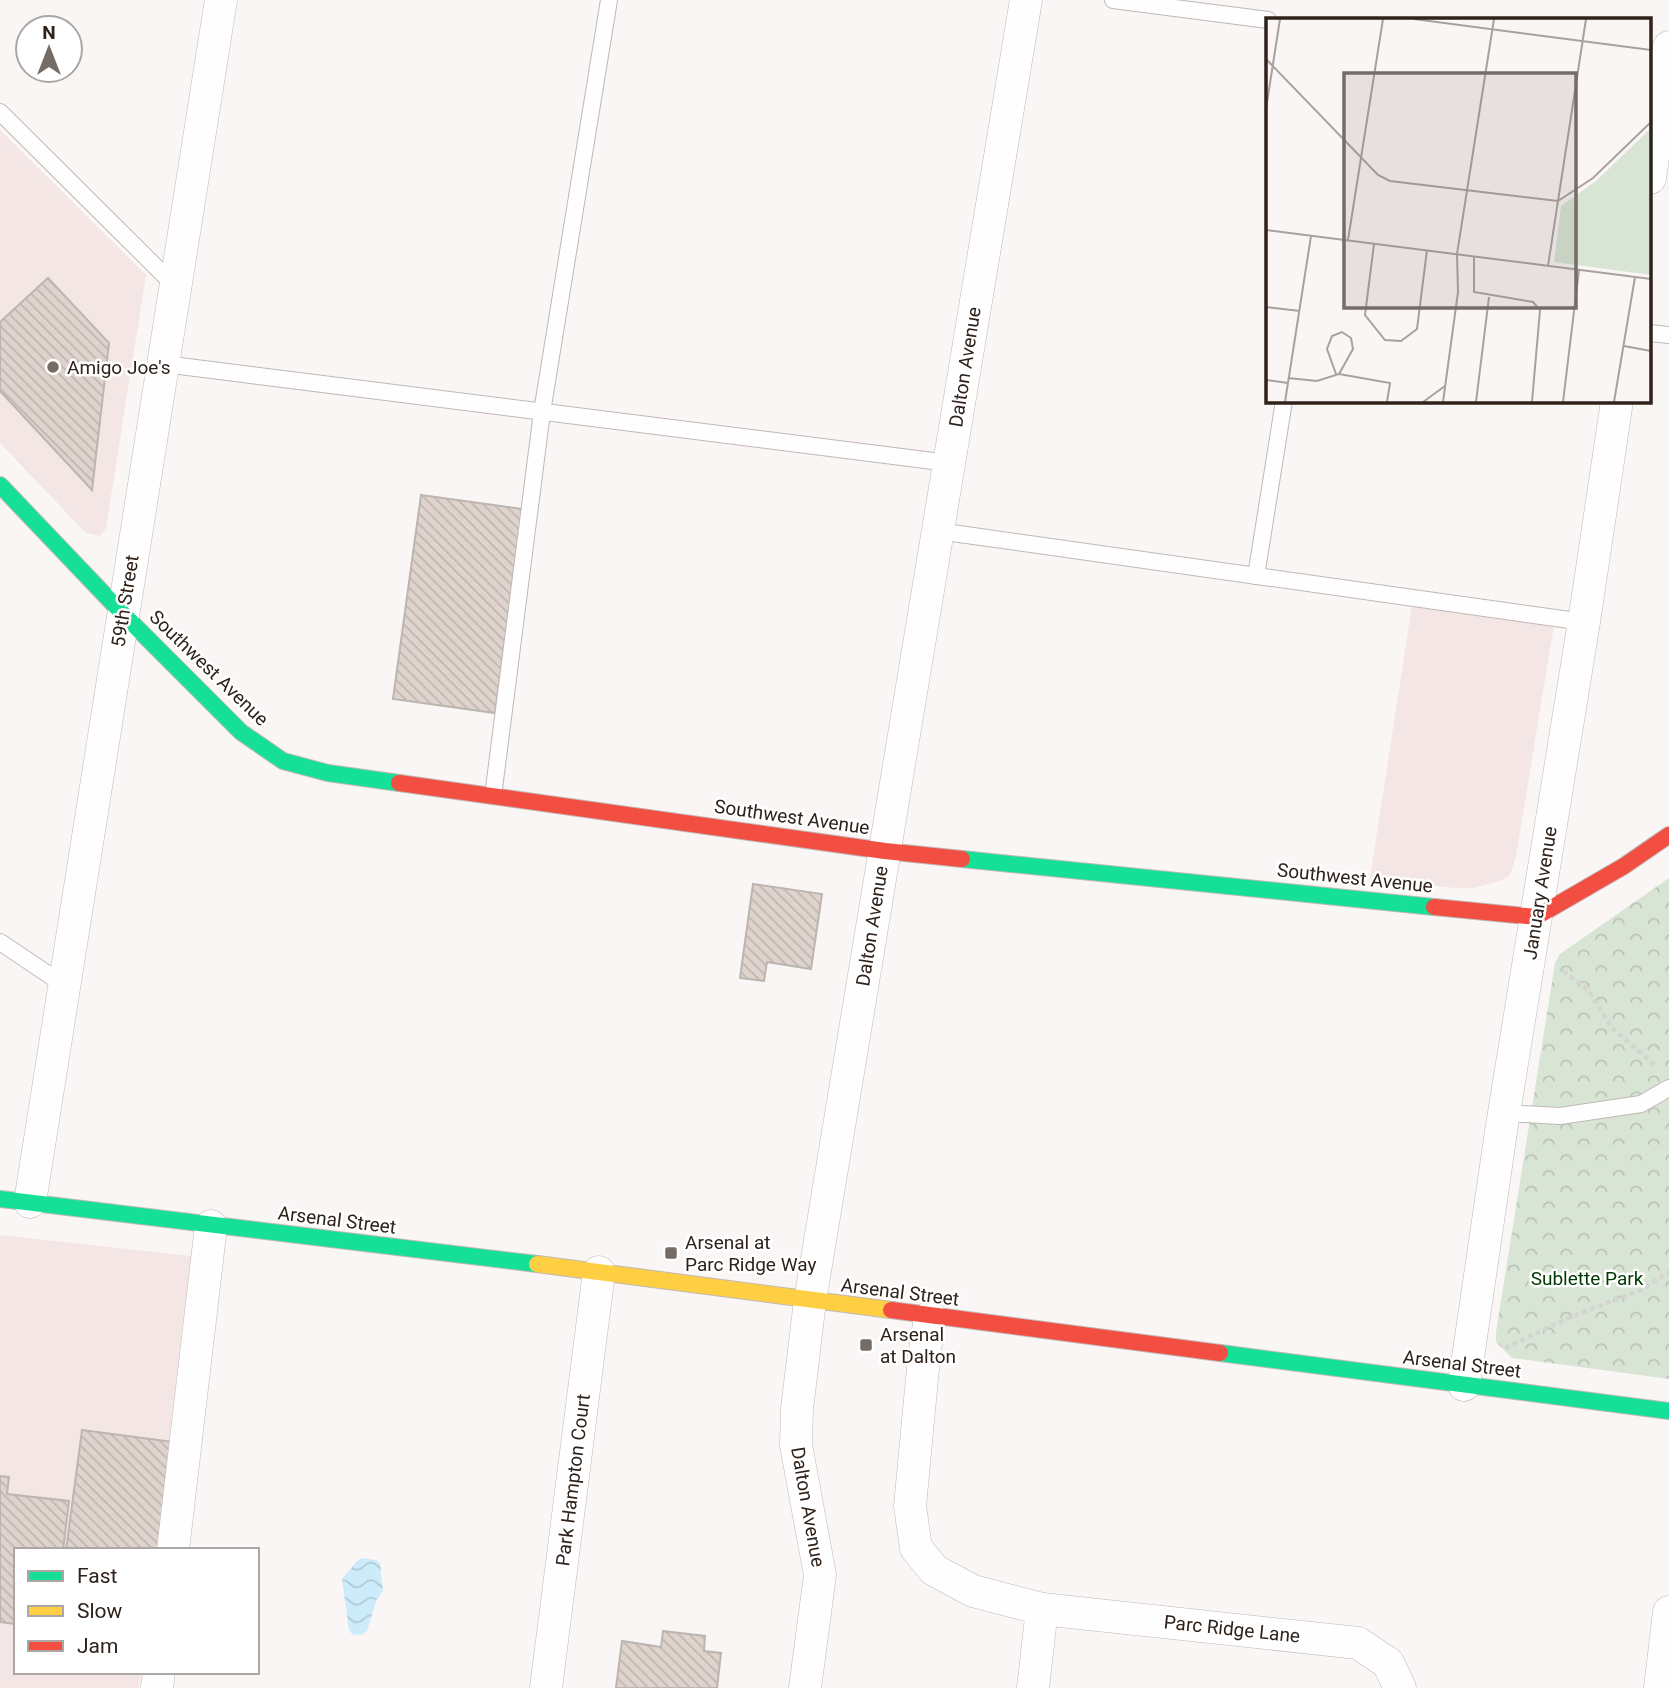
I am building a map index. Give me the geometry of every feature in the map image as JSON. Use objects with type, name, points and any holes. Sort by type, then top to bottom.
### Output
[{"type":"street","name":"59th Street","points":[[15,1200],[64,985],[220,0]]},
{"type":"street","name":"Dalton Avenue","points":[[805,1688],[820,1575],[796,1445],[797,1409],[810,1301],[1026,0]]},
{"type":"street","points":[[1652,157],[1661,62]]},
{"type":"street","name":"January Avenue","points":[[1464,1385],[1503,1113],[1584,622],[1617,402]]},
{"type":"street","name":"Southwest Avenue","points":[[0,485],[241,732],[283,761],[328,773],[885,850],[1536,917]]},
{"type":"street","points":[[1536,917],[1624,866],[1669,835]]},
{"type":"street","name":"Arsenal Street","points":[[15,1200],[599,1272],[1669,1411]]},
{"type":"street","points":[[173,1548],[211,1226]]},
{"type":"street","name":"Park Hampton Court","points":[[546,1688],[599,1272]]},
{"type":"street","name":"Parc Ridge Lane","points":[[930,1317],[909,1506],[916,1548],[934,1570],[973,1591],[1042,1609],[1358,1643],[1388,1663],[1400,1688]]},
{"type":"street","points":[[1033,1688],[1042,1609]]},
{"type":"street","points":[[1660,1688],[1669,1612]]},
{"type":"lane","points":[[493,796],[542,412],[608,0]]},
{"type":"lane","points":[[1113,0],[1266,20]]},
{"type":"lane","points":[[0,112],[176,287]]},
{"type":"lane","points":[[164,364],[949,463]]},
{"type":"lane","points":[[1256,576],[1284,402]]},
{"type":"lane","points":[[937,531],[1584,622]]},
{"type":"lane","points":[[0,942],[64,985]]},
{"type":"lane","points":[[1503,1113],[1560,1116],[1642,1104],[1669,1088]]},
{"type":"path","points":[[1574,979],[1588,990],[1612,1028],[1662,1070]]},
{"type":"path","points":[[1504,1349],[1568,1318],[1642,1290],[1669,1272]]},
{"type":"shaded area","points":[[0,130],[146,275],[106,528],[100,536],[85,532],[0,443]]},
{"type":"shaded area","points":[[1412,605],[1554,625],[1516,857],[1510,875],[1500,881],[1474,888],[1370,878]]},
{"type":"shaded area","points":[[0,1235],[191,1256],[156,1548],[14,1548],[14,1674],[141,1674],[139,1688],[0,1688]]},
{"type":"green space","name":"Sublette Park","points":[[1669,878],[1669,1379],[1512,1358],[1496,1342],[1496,1332],[1555,963],[1560,954]]},
{"type":"water","points":[[362,1558],[380,1563],[383,1591],[376,1601],[367,1631],[361,1635],[352,1634],[349,1630],[342,1579]]},
{"type":"building","name":"Amigo Joe's","points":[[48,278],[109,343],[92,490],[0,391],[0,322]]},
{"type":"building","points":[[421,495],[523,509],[495,713],[393,699]]},
{"type":"building","points":[[753,884],[822,894],[811,969],[767,962],[764,981],[740,978]]},
{"type":"building","points":[[82,1430],[174,1442],[160,1548],[66,1548]]},
{"type":"building","points":[[0,1476],[9,1477],[7,1494],[69,1501],[63,1548],[14,1548],[14,1624],[0,1622]]},
{"type":"building","points":[[663,1631],[705,1636],[704,1651],[721,1653],[717,1688],[616,1688],[622,1641],[661,1647]]},
{"type":"traffic: fast","points":[[0,485],[241,732],[283,761],[328,773],[399,783]]},
{"type":"traffic: fast","points":[[962,859],[1434,907]]},
{"type":"traffic: fast","points":[[0,1199],[537,1264]]},
{"type":"traffic: fast","points":[[1220,1353],[1669,1411]]},
{"type":"traffic: slow","points":[[537,1264],[891,1310]]},
{"type":"traffic: jam","points":[[399,783],[885,851],[962,859]]},
{"type":"traffic: jam","points":[[1434,907],[1536,917],[1624,866],[1669,835]]},
{"type":"traffic: jam","points":[[891,1310],[1220,1353]]},
{"type":"place","name":"Amigo Joe's","points":[[53,367]]},
{"type":"place","name":"Arsenal at Parc Ridge Way","points":[[671,1253]]},
{"type":"place","name":"Arsenal at Dalton","points":[[866,1345]]}]
